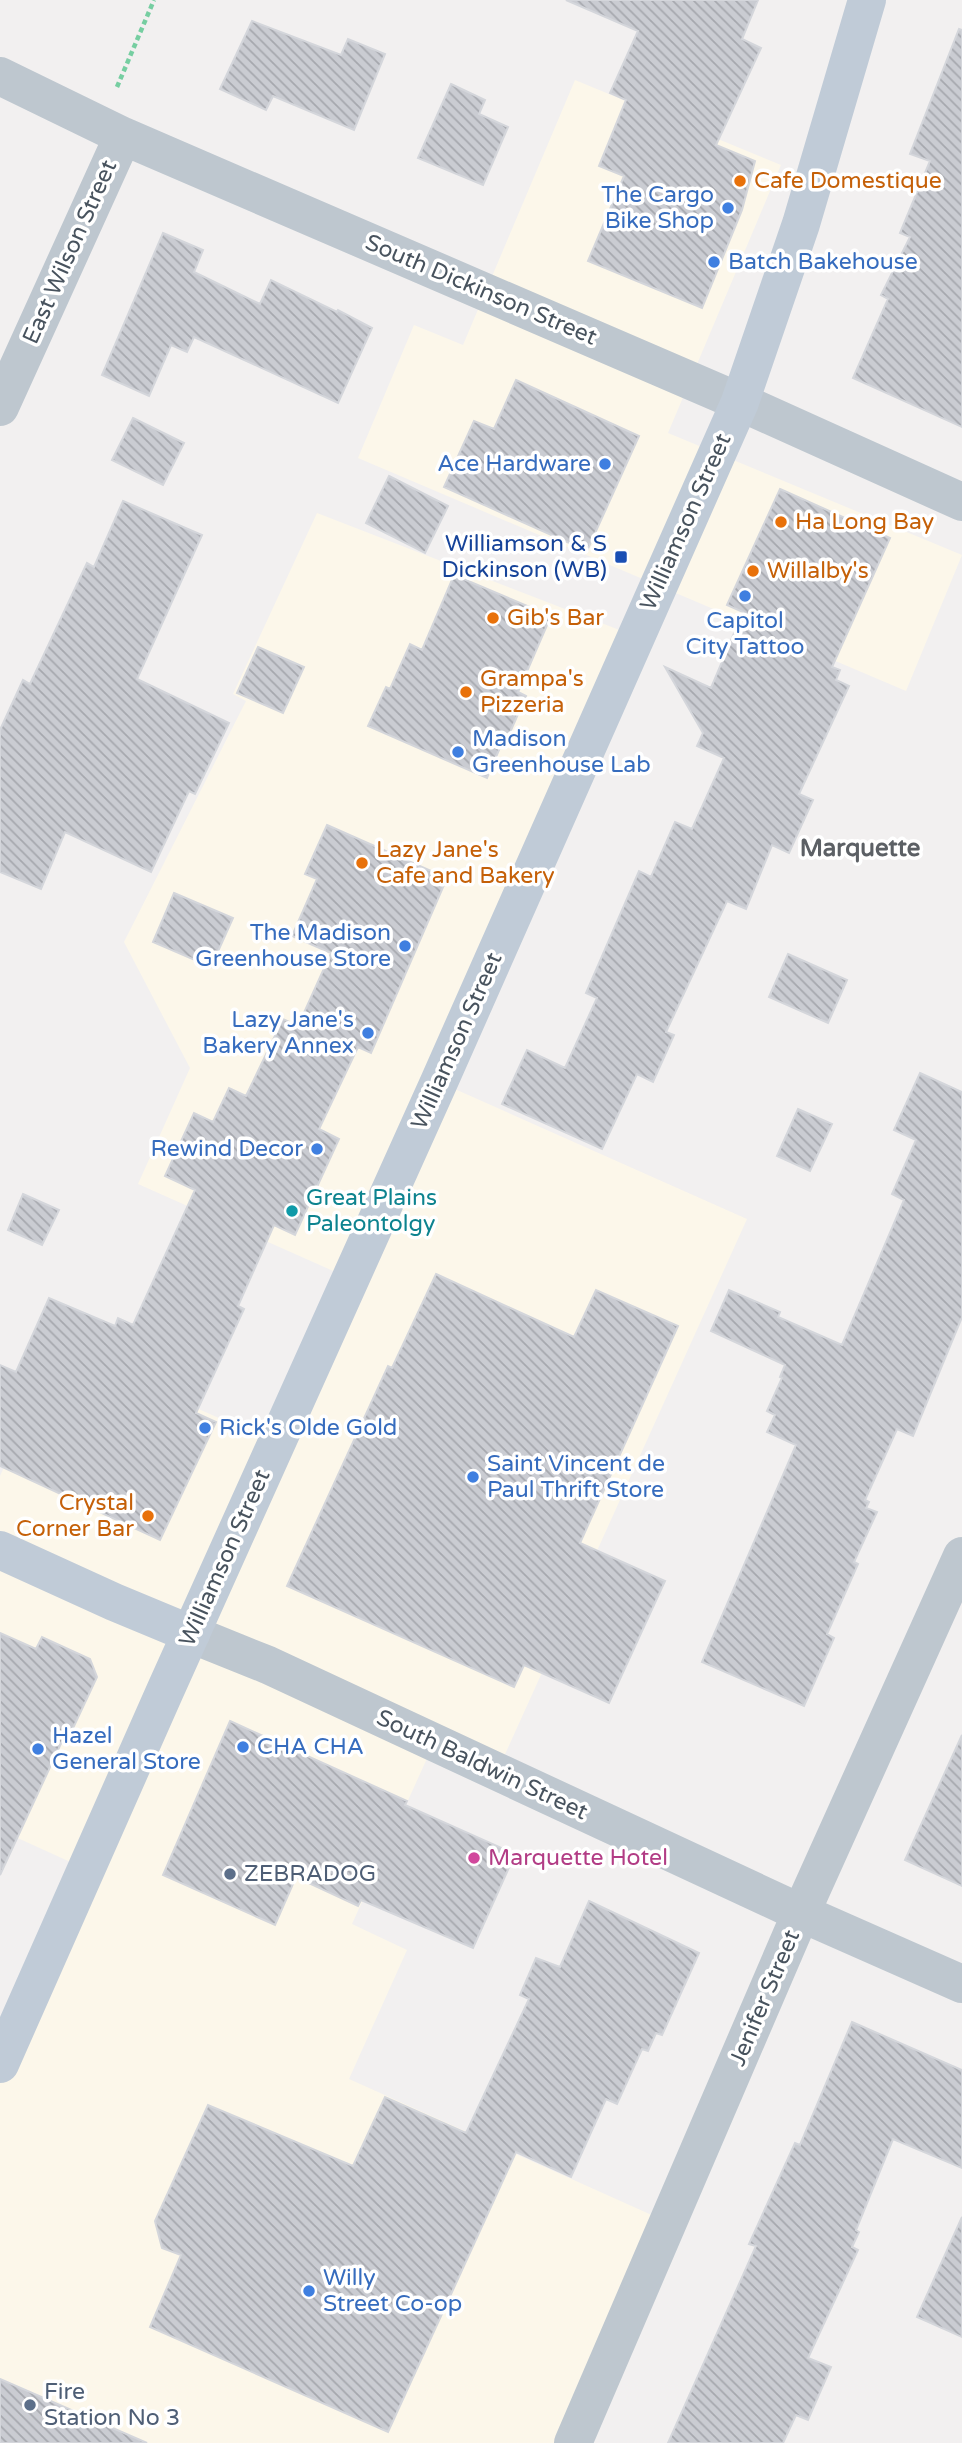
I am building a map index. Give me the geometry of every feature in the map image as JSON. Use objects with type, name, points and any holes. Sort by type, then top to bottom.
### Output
[{"type":"street","name":"Williamson Street","points":[[0,2064],[740,402],[802,224],[867,0]]},
{"type":"street","name":"South Dickinson Street","points":[[0,76],[123,135],[740,402],[962,502]]},
{"type":"street","name":"East Wilson Street","points":[[0,407],[123,135]]},
{"type":"street","name":"South Baldwin Street","points":[[0,1550],[114,1602],[268,1665],[801,1913],[962,1984]]},
{"type":"street","name":"Jenifer Street","points":[[573,2443],[801,1913],[962,1556]]},
{"type":"path","points":[[123,135],[128,120],[116,103],[118,83],[154,0]]},
{"type":"shaded area","points":[[575,80],[781,165],[668,433],[962,555],[906,691],[358,458],[414,325],[463,345]]},
{"type":"shaded area","points":[[317,513],[635,636],[439,1082],[747,1219],[497,1772],[434,1743],[352,1924],[407,1950],[349,2079],[665,2221],[564,2443],[0,2443],[0,2064],[88,1870],[0,1830],[0,1476],[59,1347],[275,1443],[349,1278],[138,1184],[190,1068],[124,942],[246,701],[233,694]]},
{"type":"building","points":[[566,0],[758,0],[742,39],[761,48],[716,145],[755,161],[742,210],[702,308],[588,261],[624,176],[599,166],[626,100],[610,93],[638,31]]},
{"type":"building","points":[[252,21],[341,55],[348,39],[385,54],[354,130],[273,96],[266,110],[220,89]]},
{"type":"building","points":[[959,29],[962,30],[962,427],[853,378],[888,299],[881,295],[910,237],[900,233],[930,161],[910,154]]},
{"type":"building","points":[[451,84],[485,100],[479,114],[508,127],[483,185],[418,158]]},
{"type":"building","points":[[163,233],[203,250],[194,272],[260,304],[271,280],[372,328],[338,403],[194,337],[187,352],[171,345],[149,396],[102,375]]},
{"type":"building","points":[[516,380],[639,436],[587,551],[444,487],[474,421],[494,429]]},
{"type":"building","points":[[133,418],[184,443],[163,485],[112,460]]},
{"type":"building","points":[[389,476],[448,506],[425,553],[366,523]]},
{"type":"building","points":[[780,489],[890,538],[832,667],[840,670],[836,680],[849,686],[799,794],[813,800],[789,853],[772,845],[746,909],[727,901],[666,1032],[674,1035],[653,1082],[637,1074],[602,1149],[502,1104],[527,1050],[565,1068],[597,998],[586,993],[639,871],[651,877],[675,822],[692,829],[724,758],[697,746],[703,733],[665,667],[711,688],[743,612],[727,605]]},
{"type":"building","points":[[123,501],[202,535],[137,679],[229,723],[195,794],[189,791],[151,872],[65,832],[41,889],[0,872],[0,730],[23,680],[30,684],[87,563],[94,567]]},
{"type":"building","points":[[454,575],[551,616],[518,692],[526,696],[487,778],[368,726],[386,687],[390,689],[410,644],[422,650]]},
{"type":"building","points":[[258,647],[304,667],[283,713],[237,693]]},
{"type":"building","points":[[327,825],[447,878],[371,1053],[358,1047],[319,1129],[339,1139],[295,1235],[274,1225],[238,1306],[244,1309],[196,1413],[216,1422],[160,1540],[0,1466],[0,1365],[16,1372],[49,1298],[115,1326],[118,1318],[133,1325],[195,1190],[165,1176],[194,1113],[213,1122],[229,1088],[246,1096],[283,1019],[298,1026],[331,953],[292,936],[317,879],[305,874]]},
{"type":"building","points":[[174,893],[233,918],[211,967],[153,942]]},
{"type":"building","points":[[788,954],[847,980],[828,1023],[769,997]]},
{"type":"building","points":[[920,1073],[962,1092],[962,1317],[913,1436],[897,1429],[865,1500],[869,1502],[866,1508],[877,1512],[854,1562],[858,1564],[827,1634],[834,1638],[804,1706],[702,1662],[796,1445],[767,1432],[775,1415],[767,1411],[785,1365],[711,1331],[729,1290],[780,1312],[778,1317],[842,1345],[904,1200],[892,1194],[916,1140],[894,1130]]},
{"type":"building","points":[[798,1109],[832,1124],[810,1171],[777,1156]]},
{"type":"building","points":[[23,1194],[59,1210],[42,1245],[8,1230]]},
{"type":"building","name":"Saint Vincent de Paul Thrift Store","points":[[436,1274],[574,1337],[596,1290],[678,1326],[580,1543],[665,1581],[609,1703],[524,1665],[514,1687],[287,1586],[388,1366],[392,1368]]},
{"type":"building","points":[[0,1633],[36,1649],[42,1637],[90,1659],[97,1677],[68,1739],[64,1737],[0,1875]]},
{"type":"building","points":[[230,1721],[407,1801],[405,1805],[515,1854],[473,1948],[361,1900],[358,1906],[296,1877],[275,1925],[163,1875]]},
{"type":"building","points":[[962,1735],[962,1886],[905,1860]]},
{"type":"building","name":"Willy Street Co-op","points":[[589,1901],[699,1953],[662,2035],[656,2033],[648,2051],[642,2049],[617,2104],[606,2099],[571,2177],[516,2152],[388,2432],[150,2327],[181,2255],[162,2248],[155,2221],[208,2105],[353,2166],[385,2097],[466,2133],[529,1999],[520,1995],[536,1958],[560,1967]]},
{"type":"building","points":[[852,2022],[962,2070],[962,2168],[893,2139],[856,2230],[859,2232],[852,2247],[858,2250],[808,2358],[831,2367],[808,2420],[796,2415],[783,2443],[668,2443],[756,2246],[749,2244],[795,2143],[800,2145]]},
{"type":"building","points":[[962,2217],[962,2337],[917,2317]]},
{"type":"building","name":"Fire Station No 3","points":[[0,2379],[147,2443],[0,2443]]},
{"type":"place","name":"Cafe Domestique","points":[[740,181]]},
{"type":"place","name":"The Cargo Bike Shop","points":[[728,208]]},
{"type":"place","name":"Batch Bakehouse","points":[[714,262]]},
{"type":"place","name":"Ace Hardware","points":[[605,464]]},
{"type":"place","name":"Ha Long Bay","points":[[781,522]]},
{"type":"place","name":"Williamson & S Dickinson (WB)","points":[[621,557]]},
{"type":"place","name":"Willalby's","points":[[753,571]]},
{"type":"place","name":"Capitol City Tattoo","points":[[745,596]]},
{"type":"place","name":"Gib's Bar","points":[[493,618]]},
{"type":"place","name":"Grampa's Pizzeria","points":[[466,692]]},
{"type":"place","name":"Madison Greenhouse Lab","points":[[458,752]]},
{"type":"place","name":"Lazy Jane's Cafe and Bakery","points":[[362,863]]},
{"type":"place","name":"The Madison Greenhouse Store","points":[[405,946]]},
{"type":"place","name":"Lazy Jane's Bakery Annex","points":[[368,1033]]},
{"type":"place","name":"Rewind Decor","points":[[317,1149]]},
{"type":"place","name":"Great Plains Paleontolgy","points":[[292,1211]]},
{"type":"place","name":"Rick's Olde Gold","points":[[205,1428]]},
{"type":"place","name":"Saint Vincent de Paul Thrift Store","points":[[473,1477]]},
{"type":"place","name":"Crystal Corner Bar","points":[[148,1516]]},
{"type":"place","name":"CHA CHA","points":[[243,1747]]},
{"type":"place","name":"Hazel General Store","points":[[38,1749]]},
{"type":"place","name":"Marquette Hotel","points":[[474,1858]]},
{"type":"place","name":"ZEBRADOG","points":[[230,1874]]},
{"type":"place","name":"Willy Street Co-op","points":[[309,2291]]},
{"type":"place","name":"Fire Station No 3","points":[[30,2405]]},
{"type":"district","name":"Marquette","points":[[860,848]]}]
